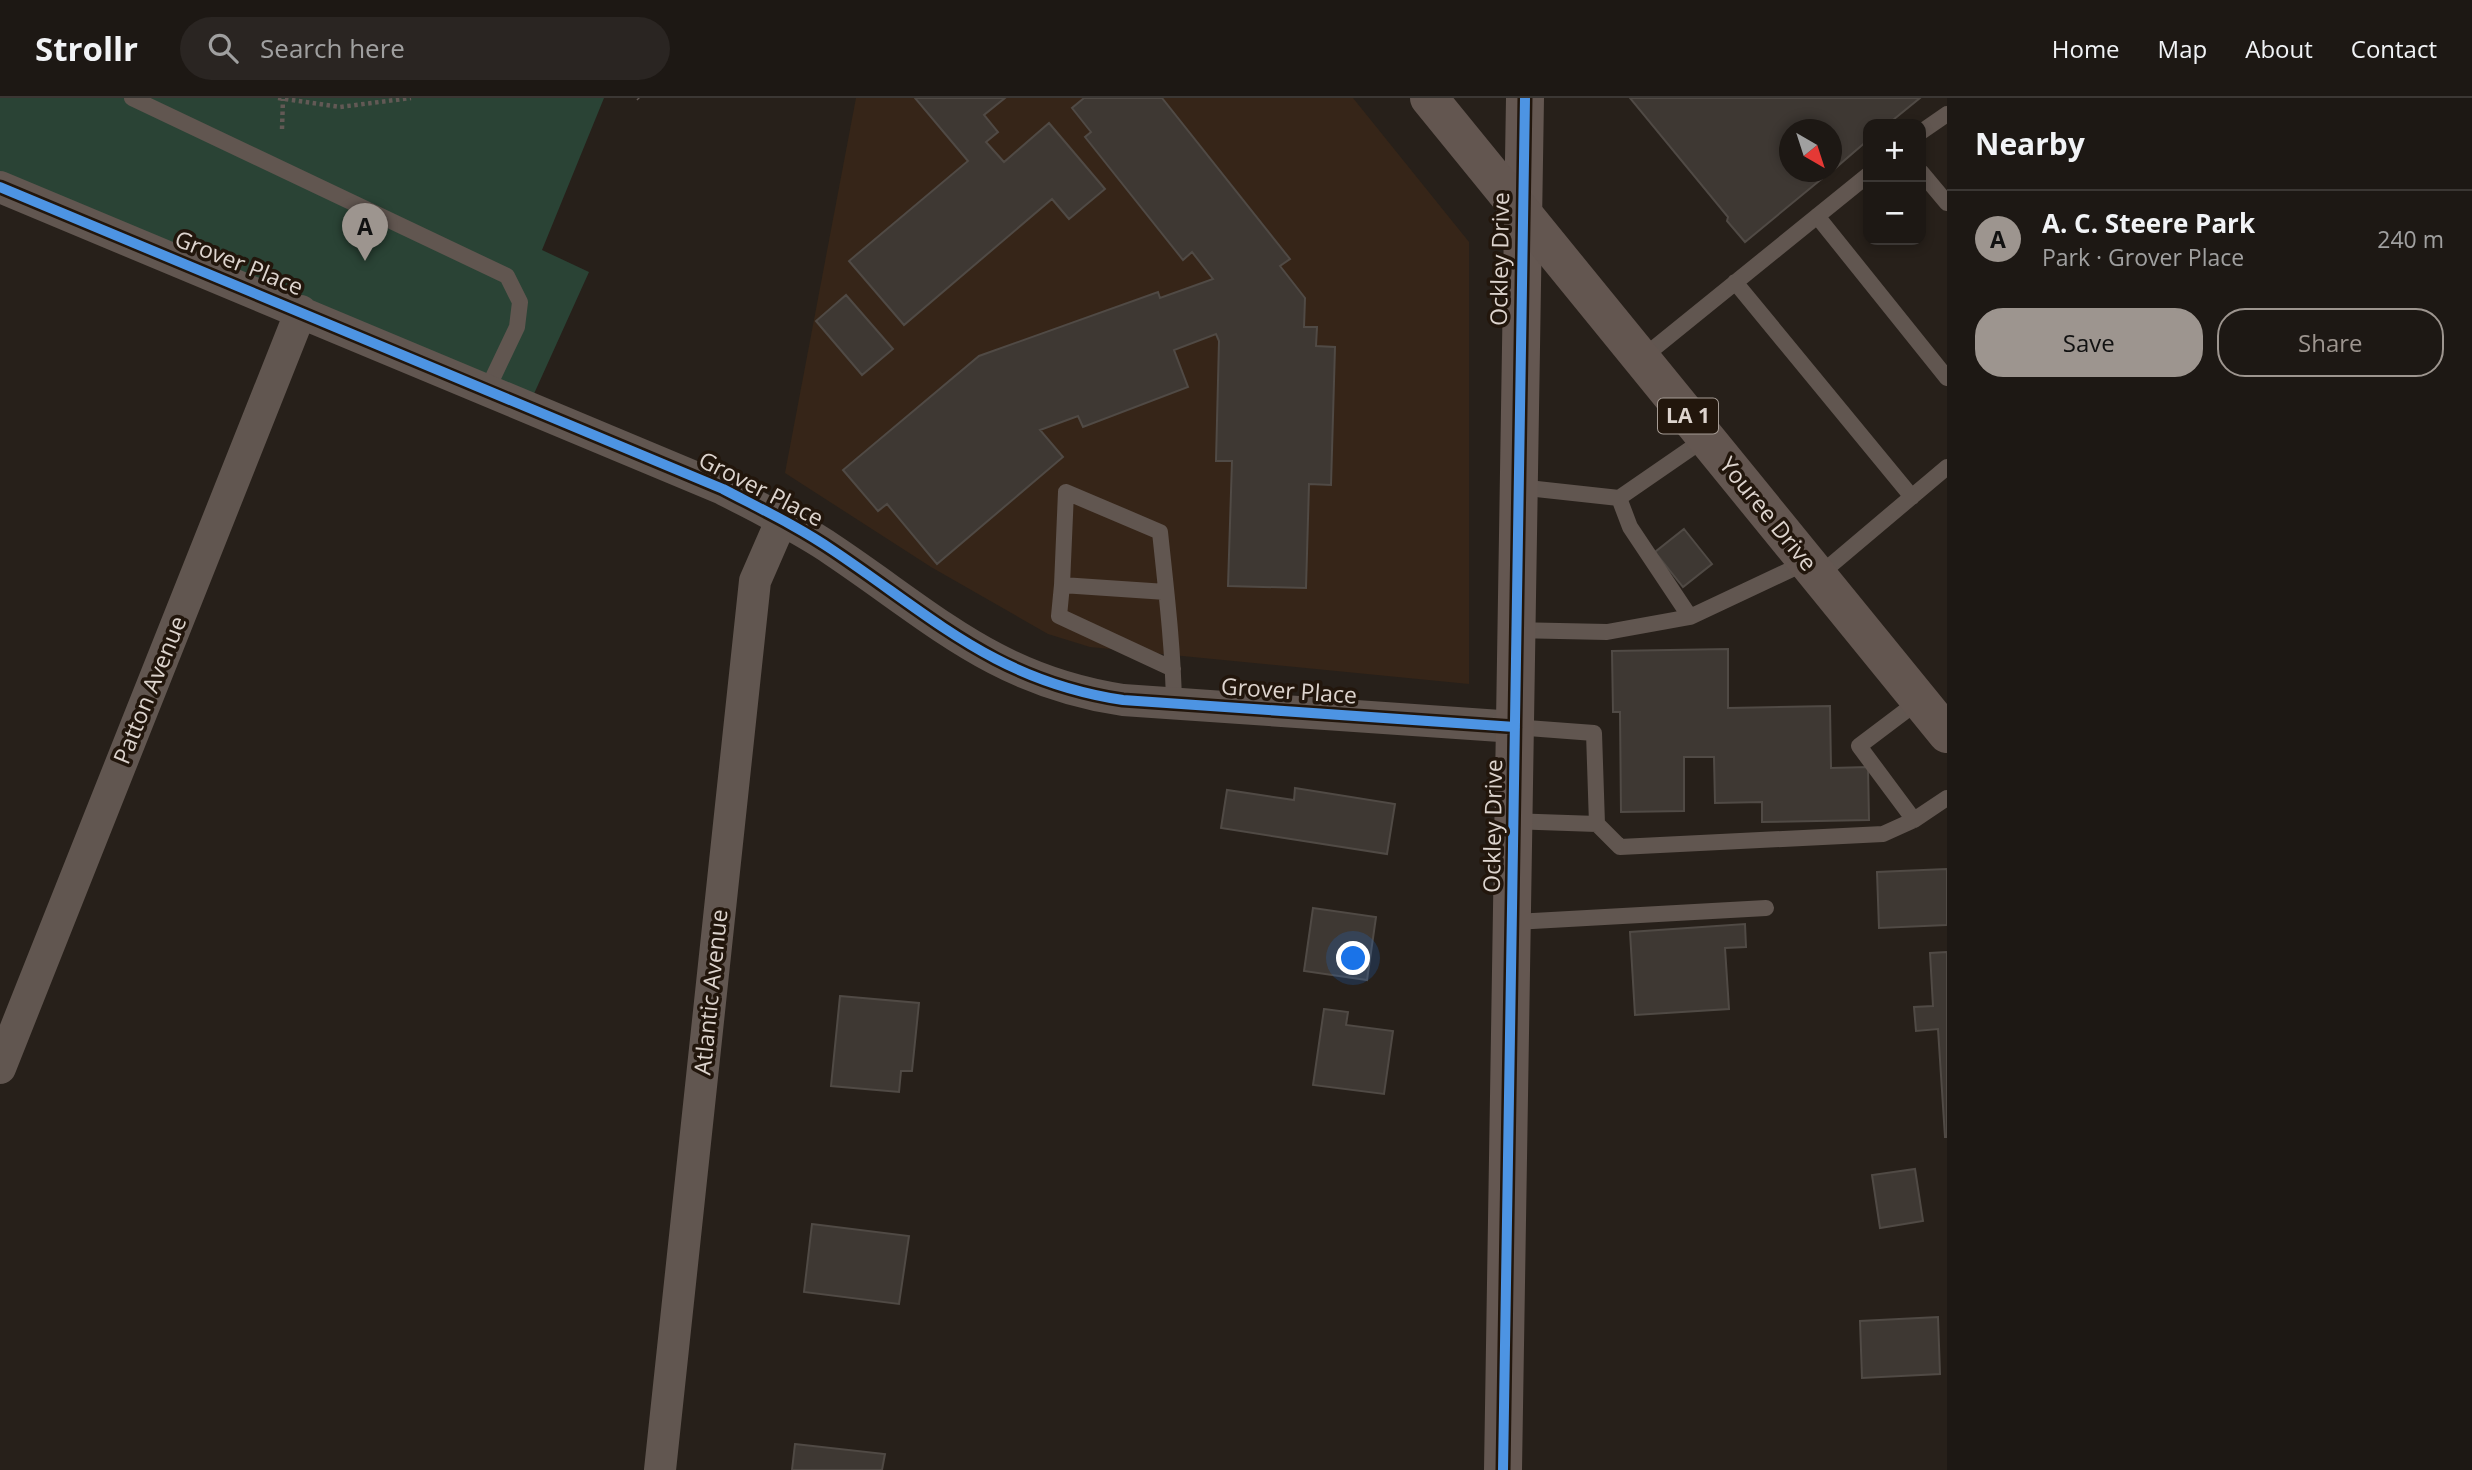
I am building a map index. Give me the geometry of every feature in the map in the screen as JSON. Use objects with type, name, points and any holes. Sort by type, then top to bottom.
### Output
[{"type":"main road","name":"Youree Drive","points":[[1429,98],[1947,734]]},
{"type":"street","name":"Ockley Drive","points":[[1503,1470],[1513,922],[1521,212],[1525,98]]},
{"type":"street","name":"Grover Place","points":[[0,187],[723,489],[782,519],[833,550],[932,621],[1011,668],[1086,694],[1174,704],[1515,727]]},
{"type":"street","name":"Patton Avenue","points":[[0,1068],[301,311]]},
{"type":"street","name":"Atlantic Avenue","points":[[660,1470],[755,581],[782,519]]},
{"type":"lane","points":[[132,98],[507,276],[520,302],[517,327],[487,390]]},
{"type":"lane","points":[[1926,129],[1947,114]]},
{"type":"lane","points":[[1926,178],[1947,203]]},
{"type":"lane","points":[[1641,359],[1863,179]]},
{"type":"lane","points":[[1817,216],[1947,378]]},
{"type":"lane","points":[[1735,282],[1912,497]]},
{"type":"lane","points":[[1518,487],[1619,498],[1706,438]]},
{"type":"lane","points":[[1516,630],[1607,632],[1690,617],[1812,569],[1912,497],[1947,467]]},
{"type":"lane","points":[[1173,669],[1059,616],[1066,492],[1160,532],[1173,669],[1174,704]]},
{"type":"lane","points":[[1619,498],[1630,527],[1690,617]]},
{"type":"lane","points":[[1062,585],[1166,593]]},
{"type":"lane","points":[[1914,820],[1859,746],[1920,701]]},
{"type":"lane","points":[[1515,727],[1594,733],[1597,824],[1620,848],[1883,834],[1914,820],[1947,798]]},
{"type":"lane","points":[[1514,821],[1597,824]]},
{"type":"lane","points":[[1513,922],[1766,908]]},
{"type":"path","points":[[282,129],[281,98],[340,107],[411,98]]},
{"type":"shaded area","points":[[856,98],[1353,98],[1469,242],[1469,684],[1090,647],[1048,634],[931,567],[785,473]]},
{"type":"green space","points":[[0,98],[604,98],[542,250],[589,272],[528,407],[0,194]]},
{"type":"building","points":[[915,98],[1005,98],[984,115],[998,132],[986,142],[1004,162],[1049,123],[1105,189],[1069,219],[1052,199],[904,325],[849,261],[968,161]]},
{"type":"building","points":[[1084,98],[1162,98],[1290,259],[1280,266],[1305,298],[1304,327],[1317,327],[1316,346],[1335,347],[1331,485],[1309,484],[1306,588],[1228,586],[1232,461],[1216,461],[1219,341],[1216,334],[1174,350],[1188,387],[1083,427],[1078,416],[1040,430],[1063,457],[937,564],[887,504],[878,511],[843,470],[979,356],[1158,292],[1160,298],[1213,279],[1192,252],[1183,260],[1085,137],[1091,132],[1072,108]]},
{"type":"building","points":[[1630,98],[1920,98],[1894,119],[1863,119],[1863,144],[1842,162],[1842,119],[1779,119],[1779,182],[1818,182],[1745,242],[1727,221],[1728,217]]},
{"type":"building","points":[[846,295],[893,349],[862,375],[816,321]]},
{"type":"building","points":[[1684,529],[1712,564],[1683,587],[1655,552]]},
{"type":"building","points":[[1728,649],[1728,708],[1830,706],[1831,768],[1868,767],[1869,820],[1762,822],[1762,802],[1715,803],[1714,757],[1684,757],[1684,811],[1621,812],[1620,712],[1613,712],[1612,651]]},
{"type":"building","points":[[1295,788],[1395,804],[1387,854],[1221,828],[1227,790],[1294,800]]},
{"type":"building","points":[[1947,869],[1947,925],[1879,928],[1877,872]]},
{"type":"building","points":[[1313,908],[1376,917],[1367,980],[1304,971]]},
{"type":"building","points":[[1745,924],[1746,947],[1725,948],[1729,1009],[1635,1015],[1630,932]]},
{"type":"building","points":[[1947,952],[1945,1137],[1938,1029],[1916,1031],[1914,1007],[1933,1006],[1930,953]]},
{"type":"building","points":[[840,996],[919,1003],[912,1071],[901,1071],[899,1092],[831,1086]]},
{"type":"building","points":[[1324,1009],[1348,1012],[1346,1025],[1393,1031],[1384,1094],[1313,1085]]},
{"type":"building","points":[[1915,1169],[1923,1221],[1880,1228],[1872,1175]]},
{"type":"building","points":[[812,1224],[909,1236],[899,1304],[804,1292]]},
{"type":"building","points":[[1938,1317],[1940,1374],[1862,1378],[1860,1321]]},
{"type":"building","points":[[795,1444],[885,1454],[882,1470],[792,1470]]},
{"type":"cycle path","points":[[1503,1470],[1525,98]]},
{"type":"cycle path","points":[[0,187],[723,489],[821,542],[969,644],[1039,678],[1079,691],[1123,700],[1515,727]]},
{"type":"place","name":"A. C. Steere Park","points":[[365,261]]}]
